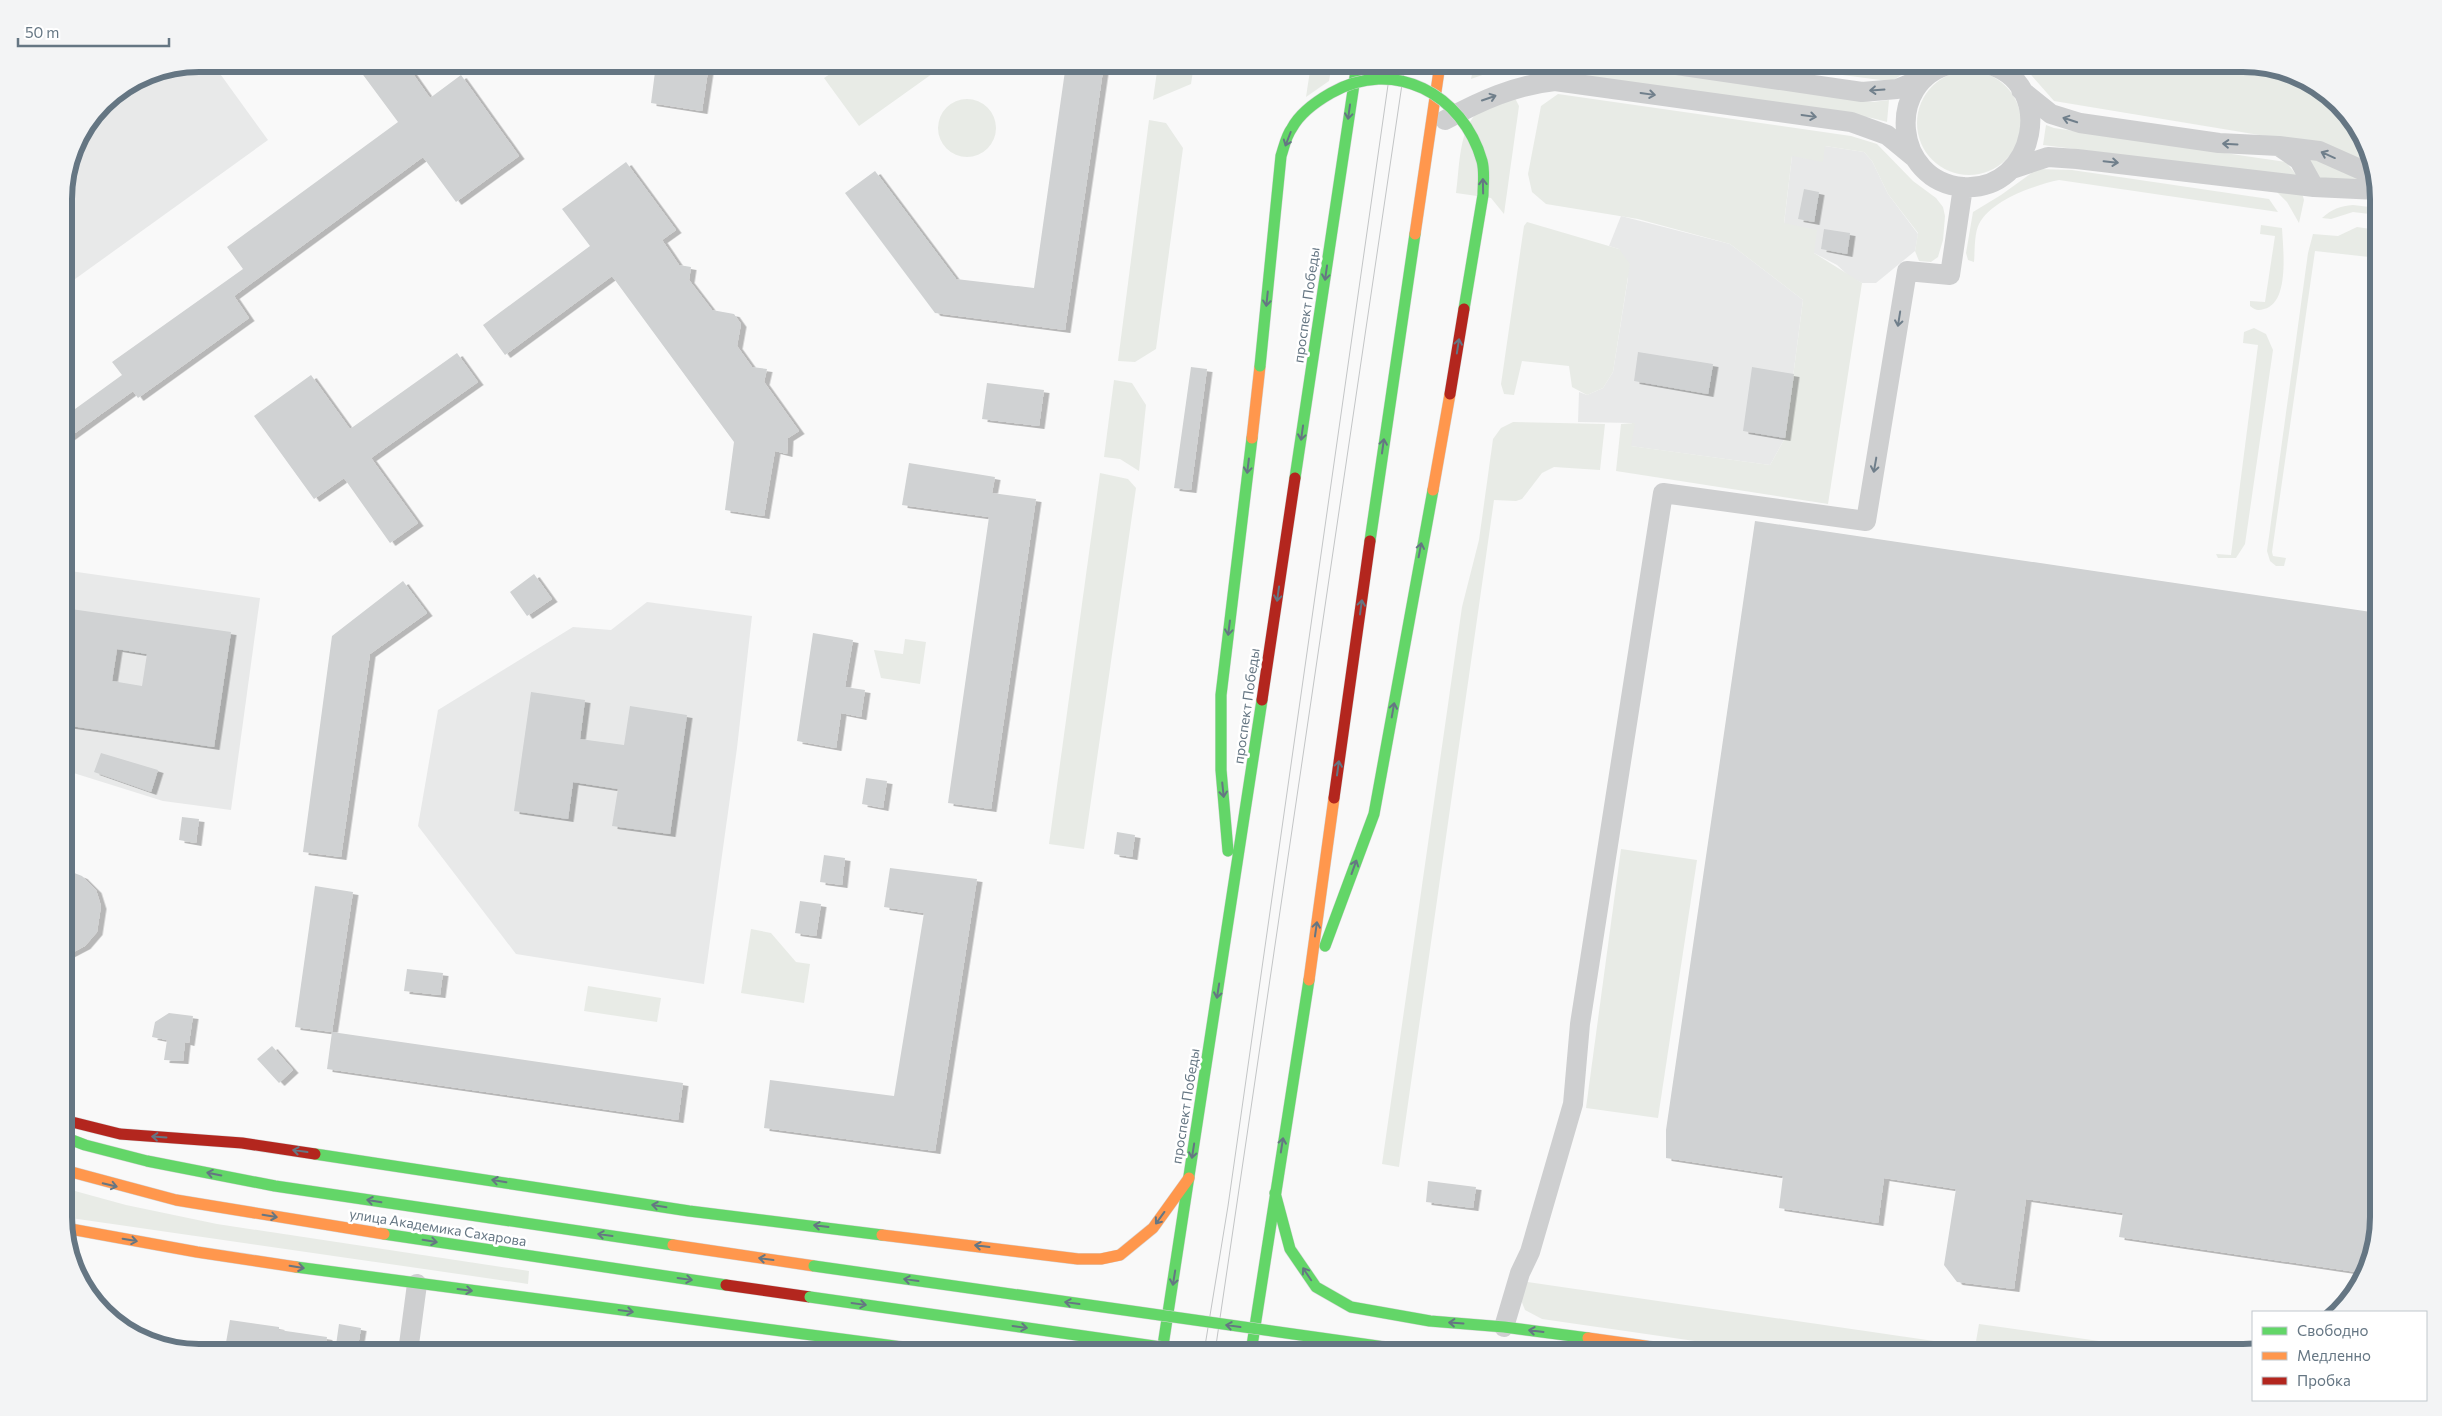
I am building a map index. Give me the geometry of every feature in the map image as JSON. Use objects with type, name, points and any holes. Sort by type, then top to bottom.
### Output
[{"type":"main road","name":"проспект Победы","points":[[1163,1344],[1226,942],[1355,72]]},
{"type":"main road","points":[[1252,1344],[1307,995],[1439,72]]},
{"type":"main road","points":[[1226,942],[1228,840],[1221,770],[1221,695],[1260,366],[1281,156],[1292,126],[1318,98],[1343,84],[1379,77],[1406,81],[1429,89],[1453,106],[1469,129],[1483,162],[1483,195],[1450,394],[1374,814],[1307,995]]},
{"type":"main road","points":[[73,1122],[120,1134],[242,1143],[689,1211],[1078,1259],[1102,1259],[1120,1255],[1153,1228],[1189,1178]]},
{"type":"main road","points":[[73,1140],[147,1161],[275,1186],[814,1266],[1364,1344]]},
{"type":"main road","points":[[349,1158],[393,1179]]},
{"type":"main road","name":"улица Академика Сахарова","points":[[73,1173],[106,1184],[211,1207],[533,1258],[1139,1344]]},
{"type":"main road","points":[[1275,1193],[1290,1249],[1316,1287],[1351,1307],[1430,1321],[1504,1327],[1629,1344]]},
{"type":"main road","points":[[429,1196],[474,1216]]},
{"type":"main road","points":[[74,1230],[197,1252],[417,1284],[878,1344]]},
{"type":"street","points":[[1725,72],[1862,92],[1897,89],[1924,78],[1932,72]]},
{"type":"street","points":[[2005,72],[2022,90],[2051,114],[2080,123],[2218,143],[2279,146],[2320,152],[2366,173]]},
{"type":"street","points":[[1915,158],[1906,138],[1905,117],[1911,96],[1924,78]]},
{"type":"street","points":[[1430,128],[1482,100],[1532,83],[1555,81],[1851,122],[1887,135],[1915,158],[1928,173],[1944,183],[1964,187],[1981,186],[1998,180],[2012,169],[2025,152],[2031,131],[2030,110],[2022,90]]},
{"type":"street","points":[[2279,146],[2299,160],[2314,187]]},
{"type":"street","points":[[2012,169],[2048,157],[2314,187],[2369,190]]},
{"type":"street","points":[[1504,1327],[1520,1273],[1530,1252],[1573,1104],[1580,1024],[1663,493],[1866,521],[1907,271],[1950,275],[1964,187]]},
{"type":"street","points":[[409,1344],[417,1284]]},
{"type":"shaded area","points":[[219,72],[268,140],[73,281],[73,191],[77,167],[82,151],[99,122],[116,104],[129,94],[159,79],[175,75]]},
{"type":"shaded area","points":[[833,72],[935,72],[859,126],[824,78]]},
{"type":"shaded area","points":[[1157,72],[1193,72],[1191,84],[1153,100]]},
{"type":"shaded area","points":[[1310,72],[1331,72],[1329,81],[1306,97]]},
{"type":"shaded area","points":[[1472,72],[1491,72],[1471,79]]},
{"type":"shaded area","points":[[1550,72],[1658,72],[1873,102],[1889,100],[1887,122],[1872,118]]},
{"type":"shaded area","points":[[1820,72],[1906,72],[1888,81]]},
{"type":"shaded area","points":[[1959,72],[1979,72],[1998,80],[2012,94],[2020,113],[2020,133],[2012,152],[1998,166],[1979,174],[1959,174],[1940,166],[1926,152],[1918,133],[1918,113],[1926,94],[1940,80]]},
{"type":"shaded area","points":[[2028,72],[2242,72],[2275,77],[2291,82],[2306,90],[2320,99],[2338,116],[2356,143],[2365,168],[2307,143],[2054,101]]},
{"type":"shaded area","points":[[1558,94],[1851,136],[1877,144],[1913,181],[1936,198],[1943,207],[1945,216],[1943,240],[1938,257],[1931,262],[1919,261],[1915,251],[1918,233],[1888,194],[1872,161],[1864,152],[1825,146],[1823,162],[1792,156],[1784,223],[1817,230],[1814,253],[1862,283],[1828,504],[1616,471],[1621,424],[1635,423],[1631,446],[1770,465],[1785,438],[1803,300],[1730,244],[1638,219],[1546,204],[1532,192],[1528,174],[1541,106]]},
{"type":"shaded area","points":[[1514,96],[1519,106],[1504,214],[1491,198],[1456,193],[1461,148],[1464,136],[1473,117],[1481,109],[1497,101]]},
{"type":"shaded area","points":[[967,99],[983,104],[991,112],[996,128],[991,144],[983,152],[967,157],[951,152],[943,144],[938,128],[943,112],[951,104]]},
{"type":"shaded area","points":[[1149,120],[1166,123],[1183,148],[1156,349],[1135,362],[1118,361]]},
{"type":"shaded area","points":[[2046,125],[2054,128],[2286,162],[2298,177],[2043,145]]},
{"type":"shaded area","points":[[1825,146],[1864,152],[1872,161],[1888,194],[1918,234],[1915,251],[1876,283],[1862,283],[1850,277],[1837,265],[1814,253],[1784,224],[1792,156]]},
{"type":"shaded area","points":[[2311,155],[2368,182],[2368,185],[2317,178],[2310,162]]},
{"type":"shaded area","points":[[2037,169],[2072,170],[2269,199],[2278,212],[2059,180],[2014,195],[1985,215],[1977,228],[1974,262],[1968,260],[1966,253],[1973,212],[2001,195]]},
{"type":"shaded area","points":[[2272,187],[2301,190],[2304,200],[2299,223],[2287,202]]},
{"type":"shaded area","points":[[2344,206],[2369,207],[2369,214],[2353,212],[2331,219],[2322,218],[2336,208]]},
{"type":"shaded area","points":[[1621,216],[1730,244],[1803,300],[1785,438],[1770,465],[1630,446],[1632,423],[1578,422],[1579,392],[1587,395],[1603,388],[1613,372],[1628,278],[1619,249],[1609,246]]},
{"type":"shaded area","points":[[1527,222],[1619,249],[1630,264],[1613,372],[1603,388],[1587,395],[1572,387],[1569,366],[1522,361],[1514,395],[1504,394],[1501,384],[1524,226]]},
{"type":"shaded area","points":[[2261,225],[2282,228],[2284,261],[2278,297],[2272,305],[2258,310],[2250,306],[2250,301],[2265,302],[2275,236],[2260,234]]},
{"type":"shaded area","points":[[2357,227],[2369,229],[2369,257],[2315,251],[2272,552],[2273,556],[2286,558],[2284,566],[2276,566],[2270,561],[2267,551],[2308,253],[2313,234],[2338,236]]},
{"type":"shaded area","points":[[2254,328],[2266,334],[2273,350],[2245,544],[2236,558],[2218,558],[2216,554],[2231,555],[2258,345],[2243,343],[2244,332]]},
{"type":"shaded area","points":[[1114,380],[1132,383],[1146,405],[1139,471],[1120,459],[1104,457]]},
{"type":"shaded area","points":[[1513,422],[1605,424],[1600,470],[1554,467],[1542,473],[1522,499],[1516,501],[1494,500],[1399,1167],[1382,1164],[1462,607],[1479,540],[1493,439],[1501,428]]},
{"type":"shaded area","points":[[1100,473],[1128,479],[1136,488],[1084,849],[1049,844]]},
{"type":"shaded area","points":[[73,571],[260,598],[231,810],[163,801],[73,773]]},
{"type":"shaded area","points":[[647,602],[752,616],[737,748],[704,984],[516,954],[418,826],[438,710],[573,627],[611,630]]},
{"type":"shaded area","points":[[905,639],[926,642],[920,684],[881,678],[874,650],[903,654]]},
{"type":"shaded area","points":[[1621,849],[1697,860],[1658,1118],[1586,1108]]},
{"type":"shaded area","points":[[751,929],[771,933],[796,962],[810,964],[804,1003],[741,993]]},
{"type":"shaded area","points":[[588,986],[661,998],[657,1022],[584,1011]]},
{"type":"shaded area","points":[[73,1190],[126,1205],[217,1224],[529,1271],[528,1284],[73,1218]]},
{"type":"shaded area","points":[[1521,1281],[1954,1344],[1715,1344],[1542,1319],[1525,1310],[1517,1290]]},
{"type":"shaded area","points":[[1979,1324],[2099,1341],[2108,1344],[1976,1344]]},
{"type":"building","points":[[361,72],[412,72],[430,98],[461,75],[519,156],[456,202],[423,157],[234,296],[249,318],[138,398],[133,391],[73,434],[73,410],[122,375],[112,362],[243,269],[227,247],[398,122]]},
{"type":"building","points":[[655,72],[708,72],[702,111],[651,103]]},
{"type":"building","points":[[1065,72],[1103,72],[1065,330],[935,313],[845,193],[875,171],[956,279],[1034,288]]},
{"type":"building","points":[[626,162],[676,230],[662,240],[679,265],[691,267],[689,280],[712,310],[734,314],[741,324],[737,346],[752,367],[767,369],[764,382],[799,431],[788,438],[787,454],[775,451],[764,516],[725,510],[734,442],[612,276],[505,355],[483,325],[590,246],[562,209]]},
{"type":"building","points":[[1804,189],[1819,192],[1814,222],[1798,219]]},
{"type":"building","points":[[1824,229],[1850,233],[1847,254],[1821,249]]},
{"type":"building","points":[[1638,352],[1713,364],[1708,394],[1634,381]]},
{"type":"building","points":[[457,353],[478,382],[371,458],[418,523],[390,543],[344,478],[314,499],[254,416],[311,375],[350,429]]},
{"type":"building","points":[[1191,367],[1207,369],[1191,490],[1174,488]]},
{"type":"building","points":[[1752,367],[1794,374],[1785,438],[1743,431]]},
{"type":"building","points":[[987,383],[1044,390],[1039,426],[982,419]]},
{"type":"building","points":[[909,463],[995,477],[992,493],[1036,499],[991,809],[948,803],[989,517],[902,505]]},
{"type":"building","points":[[1755,521],[2369,612],[2370,1216],[2365,1249],[2356,1272],[2119,1237],[2123,1213],[2026,1199],[2014,1289],[1957,1282],[1944,1265],[1956,1189],[1884,1178],[1878,1223],[1779,1208],[1783,1176],[1666,1158],[1666,1130]]},
{"type":"building","points":[[534,574],[552,599],[527,616],[510,592]]},
{"type":"building","points":[[403,581],[427,613],[370,654],[341,857],[303,852],[332,636]]},
{"type":"building","points":[[73,609],[231,632],[214,747],[73,726]],"holes":[[[117,649],[147,654],[142,686],[112,681]]]},
{"type":"building","points":[[813,633],[853,640],[845,687],[865,690],[861,717],[841,713],[836,748],[797,741]]},
{"type":"building","points":[[531,692],[585,700],[580,739],[624,745],[630,706],[687,715],[670,834],[612,826],[618,789],[573,782],[568,819],[514,811]]},
{"type":"building","points":[[101,753],[158,770],[151,792],[94,772]]},
{"type":"building","points":[[866,778],[887,781],[883,808],[862,804]]},
{"type":"building","points":[[182,817],[199,819],[196,843],[179,840]]},
{"type":"building","points":[[1117,832],[1135,835],[1132,857],[1114,854]]},
{"type":"building","points":[[824,855],[845,858],[842,885],[820,882]]},
{"type":"building","points":[[890,868],[977,879],[935,1151],[764,1128],[770,1080],[894,1096],[924,913],[884,907]]},
{"type":"building","points":[[73,872],[82,876],[96,890],[101,906],[97,932],[85,946],[73,952]]},
{"type":"building","points":[[315,886],[353,892],[332,1032],[295,1027]]},
{"type":"building","points":[[800,901],[821,904],[816,936],[795,933]]},
{"type":"building","points":[[407,969],[443,973],[440,995],[404,991]]},
{"type":"building","points":[[169,1013],[193,1016],[189,1043],[185,1042],[183,1061],[164,1060],[167,1040],[152,1037],[155,1022]]},
{"type":"building","points":[[332,1032],[683,1083],[678,1120],[327,1069]]},
{"type":"building","points":[[272,1046],[293,1070],[279,1083],[257,1059]]},
{"type":"building","points":[[1428,1181],[1476,1187],[1473,1208],[1426,1202]]},
{"type":"building","points":[[230,1320],[279,1327],[279,1330],[327,1337],[326,1344],[226,1344]]},
{"type":"building","points":[[339,1324],[361,1328],[358,1344],[336,1344]]},
{"type":"tram line","points":[[1205,1344],[1228,1206],[1390,72]]},
{"type":"tram line","points":[[1216,1344],[1404,72]]},
{"type":"traffic: fast","points":[[1295,478],[1356,72]]},
{"type":"traffic: fast","points":[[1260,366],[1281,156],[1285,142],[1295,123],[1309,108],[1331,93],[1355,83],[1379,79],[1401,81],[1423,88],[1442,101],[1459,117],[1473,137],[1483,165],[1483,195],[1464,309]]},
{"type":"traffic: fast","points":[[1370,541],[1415,234]]},
{"type":"traffic: fast","points":[[1228,851],[1221,770],[1221,695],[1252,438]]},
{"type":"traffic: fast","points":[[1325,946],[1374,814],[1433,490]]},
{"type":"traffic: fast","points":[[1163,1344],[1262,700]]},
{"type":"traffic: fast","points":[[1252,1344],[1309,980]]},
{"type":"traffic: fast","points":[[73,1140],[147,1161],[275,1186],[673,1245]]},
{"type":"traffic: fast","points":[[315,1154],[689,1211],[882,1235]]},
{"type":"traffic: fast","points":[[1275,1193],[1290,1249],[1316,1287],[1351,1307],[1430,1321],[1504,1327],[1588,1338]]},
{"type":"traffic: fast","points":[[384,1234],[726,1285]]},
{"type":"traffic: fast","points":[[814,1266],[1364,1344]]},
{"type":"traffic: fast","points":[[296,1267],[879,1344]]},
{"type":"traffic: fast","points":[[810,1297],[1140,1344]]},
{"type":"traffic: slow","points":[[1415,234],[1439,72]]},
{"type":"traffic: slow","points":[[1252,438],[1260,366]]},
{"type":"traffic: slow","points":[[1433,490],[1450,394]]},
{"type":"traffic: slow","points":[[1309,980],[1334,798]]},
{"type":"traffic: slow","points":[[73,1172],[176,1200],[384,1234]]},
{"type":"traffic: slow","points":[[882,1235],[1078,1259],[1101,1259],[1120,1255],[1153,1228],[1189,1178]]},
{"type":"traffic: slow","points":[[74,1230],[197,1252],[296,1267]]},
{"type":"traffic: slow","points":[[673,1245],[814,1266]]},
{"type":"traffic: slow","points":[[1588,1338],[1631,1344]]},
{"type":"traffic: jam","points":[[1450,394],[1464,309]]},
{"type":"traffic: jam","points":[[1262,700],[1295,478]]},
{"type":"traffic: jam","points":[[1334,798],[1370,541]]},
{"type":"traffic: jam","points":[[73,1122],[120,1134],[242,1143],[315,1154]]},
{"type":"traffic: jam","points":[[726,1285],[810,1297]]}]
